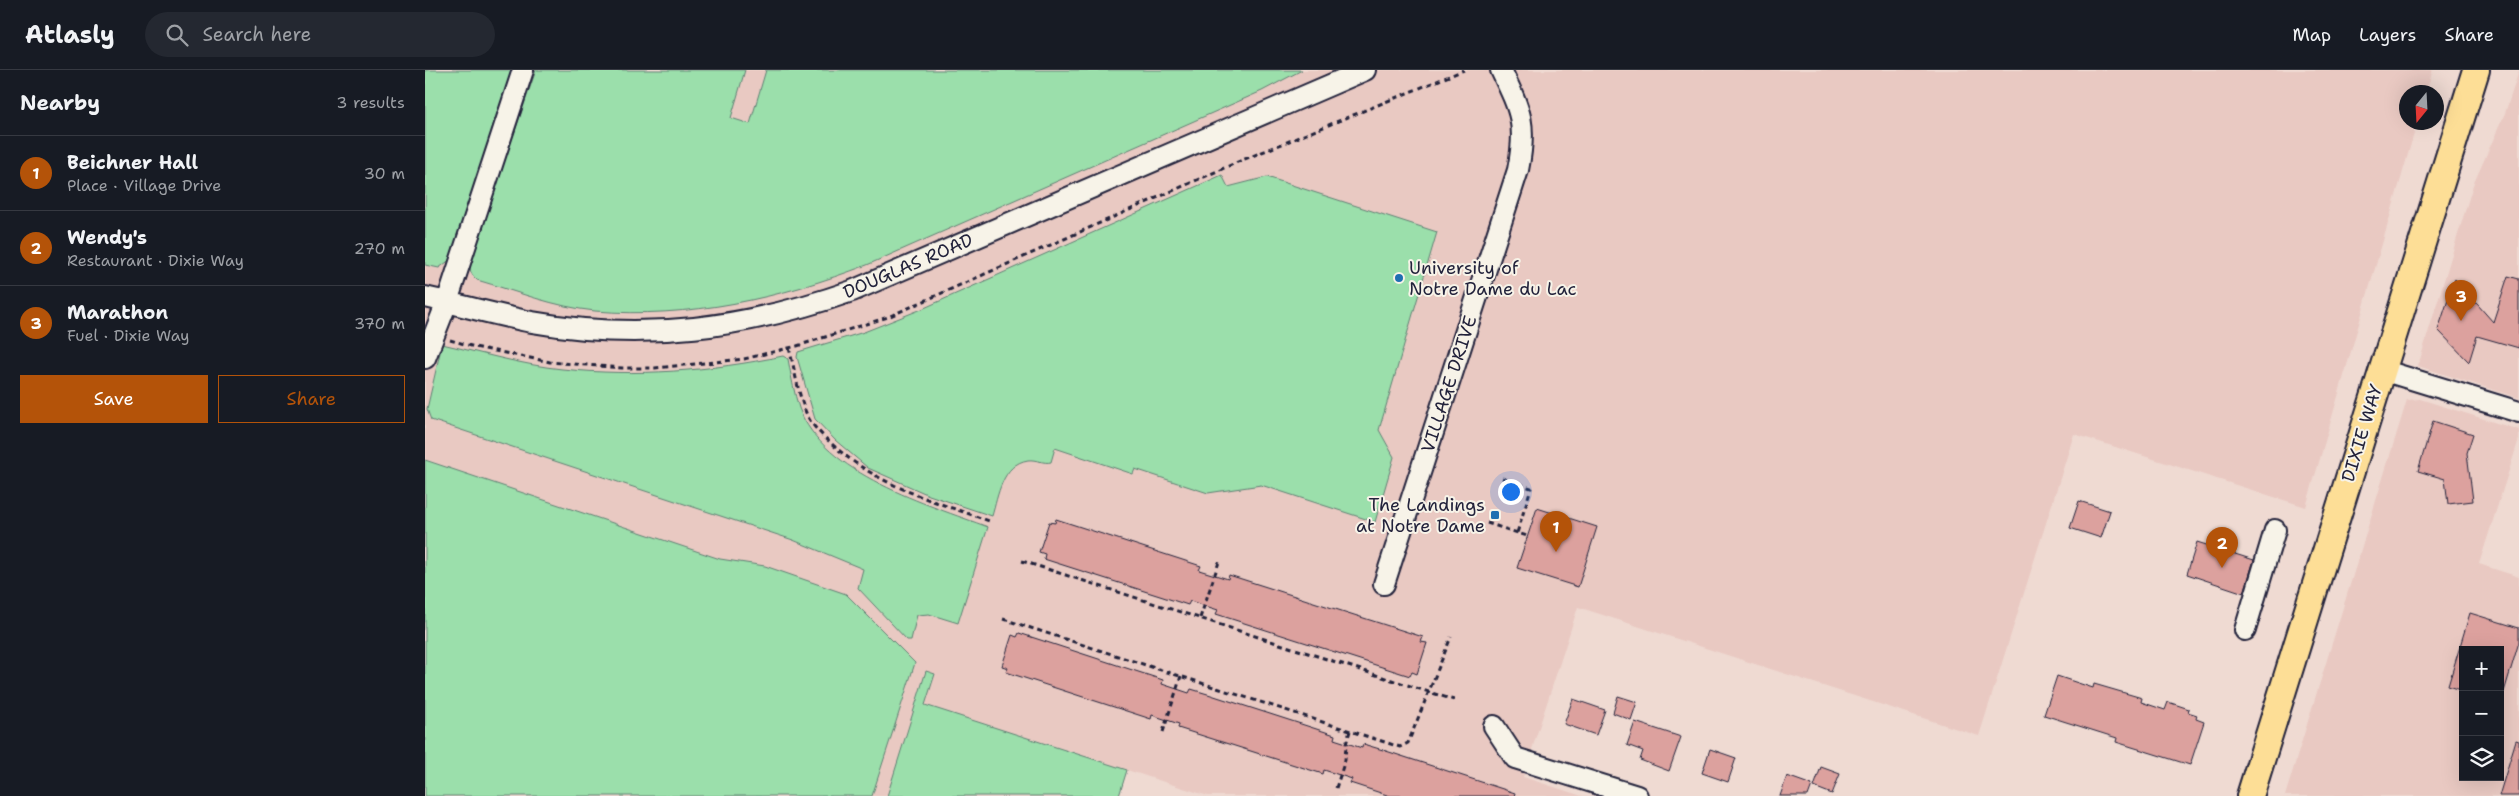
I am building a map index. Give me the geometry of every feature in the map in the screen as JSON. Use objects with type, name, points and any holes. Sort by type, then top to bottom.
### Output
[{"type":"main road","name":"DIXIE WAY","points":[[2251,796],[2476,70]]},
{"type":"street","points":[[425,358],[447,302],[523,70]]},
{"type":"street","name":"DOUGLAS ROAD","points":[[425,297],[532,322],[629,332],[693,330],[803,309],[853,291],[1365,70]]},
{"type":"street","name":"VILLAGE DRIVE","points":[[1384,584],[1518,170],[1523,144],[1523,124],[1518,106],[1501,70]]},
{"type":"street","points":[[2382,370],[2519,412]]},
{"type":"street","points":[[2245,630],[2275,530]]},
{"type":"street","points":[[1494,726],[1515,758],[1637,796]]},
{"type":"path","points":[[789,348],[807,415],[821,434],[844,455],[871,474],[897,488],[991,522]]},
{"type":"path","points":[[1502,478],[1531,488],[1517,533]]},
{"type":"path","points":[[1487,523],[1527,536]]},
{"type":"path","points":[[1022,561],[1454,700]]},
{"type":"path","points":[[1200,618],[1219,562]]},
{"type":"path","points":[[1003,619],[1400,747],[1408,743],[1451,637]]},
{"type":"path","points":[[1163,732],[1181,676]]},
{"type":"path","points":[[1336,788],[1345,760],[1346,744],[1351,731]]},
{"type":"shaded area","name":"University of Notre Dame du Lac","points":[[425,70],[2433,70],[2428,85],[2399,85],[2399,130],[2415,130],[2306,507],[2074,434],[1979,736],[1578,607],[1523,777],[1582,796],[1208,796],[1127,770],[1119,796],[425,796]]},
{"type":"shaded area","points":[[2519,71],[2519,398],[2418,366],[2473,185],[2505,113]]},
{"type":"shaded area","points":[[2420,399],[2519,430],[2519,439],[2479,564],[2519,577],[2519,796],[2285,796],[2407,400]]},
{"type":"green space","points":[[425,70],[513,70],[451,259],[439,268],[425,265]]},
{"type":"green space","points":[[536,70],[745,70],[731,118],[750,124],[766,70],[1302,70],[1262,91],[867,265],[834,277],[768,296],[700,309],[630,313],[580,309],[550,302],[477,280],[471,271],[472,255]]},
{"type":"green space","points":[[1222,175],[1228,187],[1267,177],[1437,232],[1379,430],[1394,457],[1375,522],[1261,485],[1208,493],[1135,469],[1133,474],[1055,448],[1051,462],[1028,460],[1012,468],[999,491],[992,516],[929,495],[868,468],[835,440],[815,419],[797,357],[798,352],[864,332],[922,309]]},
{"type":"green space","points":[[442,344],[517,362],[547,367],[618,372],[701,369],[783,356],[788,359],[799,408],[812,431],[830,451],[854,469],[880,484],[988,527],[958,623],[929,614],[917,615],[911,640],[907,640],[858,588],[863,569],[793,540],[431,420],[427,409]]},
{"type":"green space","points":[[425,460],[720,559],[765,566],[846,594],[915,663],[872,796],[425,796]]},
{"type":"green space","points":[[926,671],[935,674],[925,705],[1127,770],[1119,796],[887,796]]},
{"type":"building","points":[[2508,276],[2519,279],[2519,348],[2477,336],[2469,362],[2438,330],[2455,279],[2493,322]]},
{"type":"building","points":[[2433,421],[2473,434],[2467,453],[2473,501],[2448,504],[2445,479],[2418,471]]},
{"type":"building","points":[[2079,501],[2110,511],[2101,538],[2070,528]]},
{"type":"building","points":[[1537,508],[1597,527],[1578,587],[1517,568]]},
{"type":"building","points":[[1056,519],[1201,566],[1199,570],[1228,579],[1229,575],[1423,637],[1421,642],[1427,643],[1417,674],[1412,672],[1410,676],[1216,614],[1218,610],[1190,601],[1188,605],[1044,559],[1045,554],[1039,552],[1049,522],[1055,523]]},
{"type":"building","points":[[2197,542],[2254,560],[2244,593],[2187,574]]},
{"type":"building","points":[[2470,613],[2519,628],[2519,642],[2504,692],[2504,646],[2460,646]]},
{"type":"building","points":[[1019,633],[1163,680],[1162,684],[1189,693],[1191,689],[1211,695],[1335,735],[1334,739],[1362,748],[1363,744],[1515,793],[1514,796],[1390,796],[1350,783],[1352,779],[1324,770],[1323,774],[1178,728],[1179,724],[1152,715],[1151,719],[1006,672],[1008,668],[1002,666],[1012,635],[1017,637]]},
{"type":"building","points":[[2459,650],[2459,690],[2448,686]]},
{"type":"building","points":[[2057,676],[2093,688],[2094,684],[2142,698],[2141,702],[2165,710],[2168,702],[2189,709],[2188,712],[2197,715],[2196,719],[2204,722],[2190,765],[2116,742],[2117,738],[2044,715]]},
{"type":"building","points":[[1618,696],[1637,702],[1631,720],[1613,713]]},
{"type":"building","points":[[1573,699],[1605,710],[1596,735],[1564,724]]},
{"type":"building","points":[[1635,722],[1681,737],[1669,771],[1640,760],[1643,751],[1627,745]]},
{"type":"building","points":[[2516,740],[2519,741],[2519,796],[2499,796]]},
{"type":"building","points":[[1710,749],[1736,758],[1728,782],[1702,773]]},
{"type":"building","points":[[1821,767],[1840,774],[1832,794],[1814,787]]},
{"type":"building","points":[[1787,776],[1812,785],[1808,796],[1780,796]]},
{"type":"place","name":"University of Notre Dame du Lac","points":[[1399,278]]},
{"type":"place","name":"Marathon","points":[[2461,321]]},
{"type":"place","name":"The Landings at Notre Dame","points":[[1495,515]]},
{"type":"place","name":"Beichner Hall","points":[[1556,552]]},
{"type":"place","name":"Wendy's","points":[[2222,568]]}]
